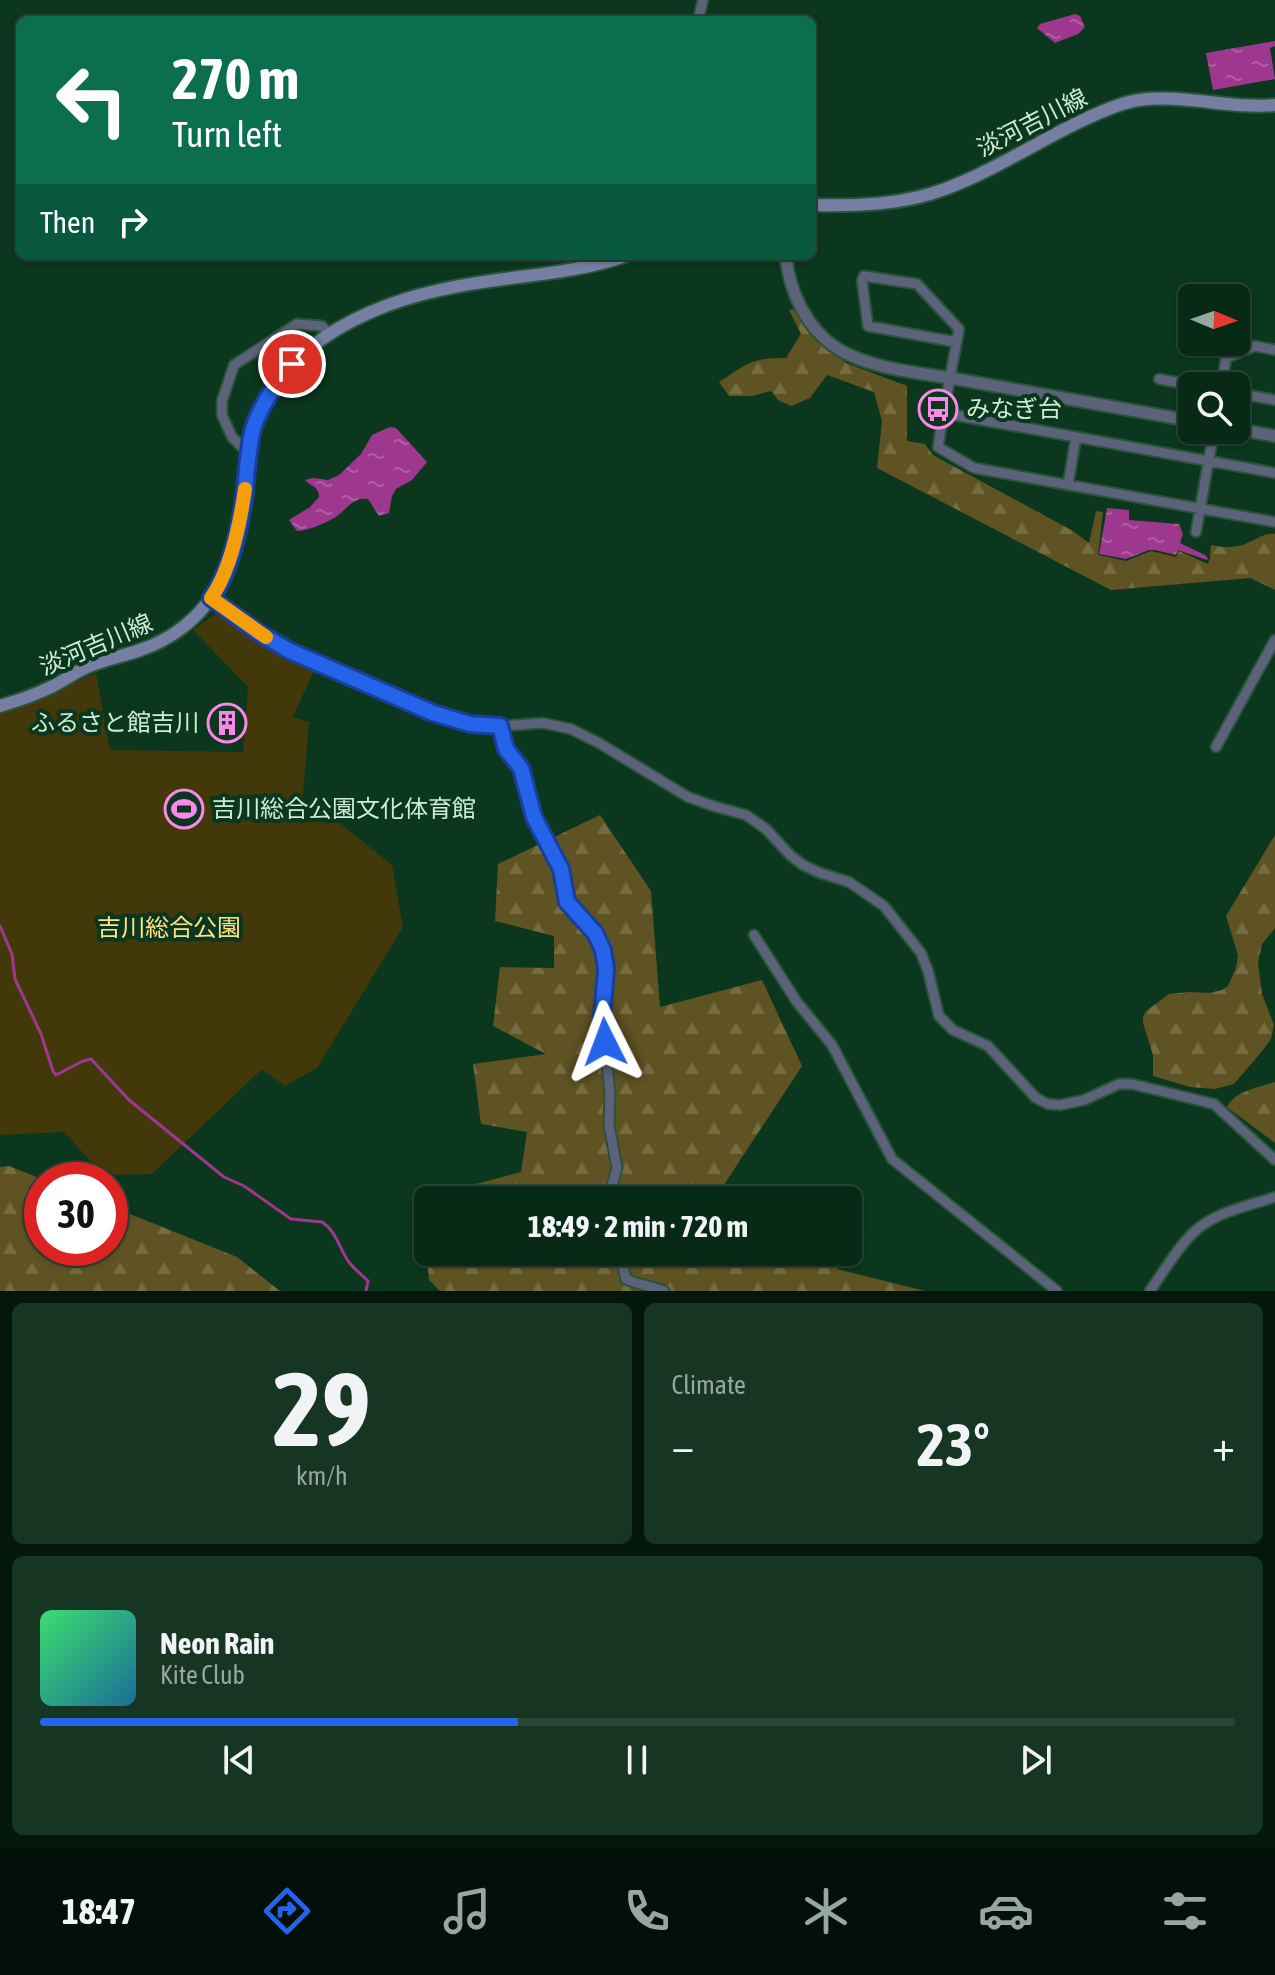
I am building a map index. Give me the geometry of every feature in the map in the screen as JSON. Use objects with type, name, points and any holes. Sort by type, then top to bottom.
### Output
[{"type":"main road","name":"淡河吉川線","points":[[816,205],[870,205],[944,190],[1083,120],[1125,103],[1165,99],[1248,106],[1275,105]]},
{"type":"main road","name":"淡河吉川線","points":[[0,706],[41,692],[96,663],[142,650],[169,638],[196,616],[221,579],[236,536],[245,492],[248,451],[264,402],[292,364],[329,334],[369,313],[441,289],[582,269],[612,260]]},
{"type":"street","points":[[787,260],[789,279],[800,305],[817,329],[836,348],[856,358],[1178,419]]},
{"type":"street","points":[[956,342],[868,326],[864,276],[917,284],[959,329],[938,447],[974,468],[1275,522]]},
{"type":"street","points":[[248,451],[232,437],[222,415],[222,401],[234,365],[297,324],[322,326],[329,334]]},
{"type":"street","points":[[1224,372],[1226,358],[1255,346],[1275,350]]},
{"type":"street","points":[[1159,379],[1178,382]]},
{"type":"street","points":[[1250,396],[1275,400]]},
{"type":"street","points":[[943,413],[1275,473]]},
{"type":"street","points":[[1250,432],[1275,436]]},
{"type":"street","points":[[1068,485],[1076,437]]},
{"type":"street","points":[[1196,532],[1212,444]]},
{"type":"street","points":[[211,598],[290,651],[433,713],[470,724],[560,725],[585,735],[688,797],[746,815],[766,829],[803,865],[849,882],[884,906],[921,953],[939,1016],[953,1030],[988,1046],[1036,1098],[1060,1105],[1084,1100],[1119,1084],[1132,1084],[1202,1100],[1214,1104],[1275,1160]]},
{"type":"street","points":[[1216,747],[1275,640]]},
{"type":"street","points":[[500,726],[506,749],[521,768],[534,817],[561,869],[567,902],[595,933],[603,950],[606,969],[602,1017],[610,1093],[609,1125],[617,1168],[612,1186]]},
{"type":"street","points":[[754,935],[797,1002],[832,1045],[892,1159],[1057,1291]]},
{"type":"street","points":[[1150,1291],[1197,1230],[1223,1214],[1275,1197]]},
{"type":"street","points":[[623,1266],[626,1279],[634,1284],[664,1291]]},
{"type":"green space","points":[[794,309],[813,337],[846,363],[907,386],[907,441],[925,444],[933,455],[1073,531],[1089,543],[1096,511],[1103,512],[1098,555],[1126,561],[1151,551],[1176,557],[1179,551],[1208,564],[1211,545],[1235,547],[1275,534],[1275,590],[1250,578],[1111,590],[877,468],[882,421],[874,392],[827,375],[810,398],[791,406],[778,400],[771,391],[752,396],[729,396],[719,382],[750,363],[786,358],[801,334],[789,310]]},
{"type":"green space","name":"吉川総合公園","points":[[217,613],[314,670],[293,717],[309,722],[301,820],[340,823],[392,865],[403,927],[317,1068],[285,1086],[262,1069],[152,1174],[128,1174],[128,1162],[91,1162],[64,1132],[0,1135],[0,713],[96,673],[110,750],[243,752],[248,687],[193,630]]},
{"type":"green space","points":[[600,815],[651,891],[660,1007],[762,980],[802,1066],[723,1186],[468,1186],[521,1172],[527,1132],[481,1124],[473,1064],[546,1054],[493,1026],[500,967],[554,968],[554,936],[495,921],[498,864]]},
{"type":"green space","points":[[1275,835],[1275,928],[1262,944],[1258,962],[1262,994],[1274,1025],[1271,1039],[1234,1084],[1215,1089],[1190,1087],[1153,1076],[1153,1055],[1143,1023],[1146,1011],[1169,994],[1209,993],[1228,986],[1238,955],[1226,916]]},
{"type":"green space","points":[[1275,1082],[1275,1143],[1227,1107],[1241,1093]]},
{"type":"green space","points":[[9,1166],[24,1172],[24,1266],[128,1266],[128,1213],[237,1257],[280,1291],[0,1291],[0,1167]]},
{"type":"green space","points":[[428,1266],[840,1266],[837,1269],[925,1291],[440,1291],[429,1280]]},
{"type":"water","points":[[1075,14],[1080,16],[1085,27],[1078,34],[1055,43],[1037,28],[1040,24]]},
{"type":"water","points":[[1275,41],[1275,46],[1270,48],[1275,79],[1213,90],[1206,53]]},
{"type":"water","points":[[390,427],[396,428],[427,462],[412,480],[396,489],[389,513],[379,516],[368,499],[362,499],[325,522],[297,531],[289,520],[310,507],[319,497],[316,489],[305,480],[328,480],[339,475],[361,454],[372,435]]},
{"type":"water","points":[[1107,508],[1129,510],[1129,520],[1179,524],[1183,534],[1180,543],[1205,555],[1207,560],[1178,550],[1176,555],[1149,550],[1126,559],[1099,554]]},
{"type":"waterway","points":[[0,926],[12,954],[15,979],[56,1075],[91,1059],[129,1100],[224,1177],[244,1186],[291,1219],[322,1222],[327,1226],[348,1261],[368,1281],[366,1291]]},
{"type":"slow traffic","points":[[245,489],[236,536],[211,598],[266,637]]},
{"type":"place","name":"みなぎ台","points":[[938,409]]},
{"type":"place","name":"ふるさと館吉川","points":[[227,723]]},
{"type":"place","name":"吉川総合公園文化体育館","points":[[184,809]]},
{"type":"route","points":[[292,364],[275,384],[254,425],[236,536],[211,598],[290,651],[452,720],[500,726],[506,749],[521,768],[534,817],[561,869],[567,902],[595,933],[603,950],[606,969],[602,1017],[605,1042]]}]
